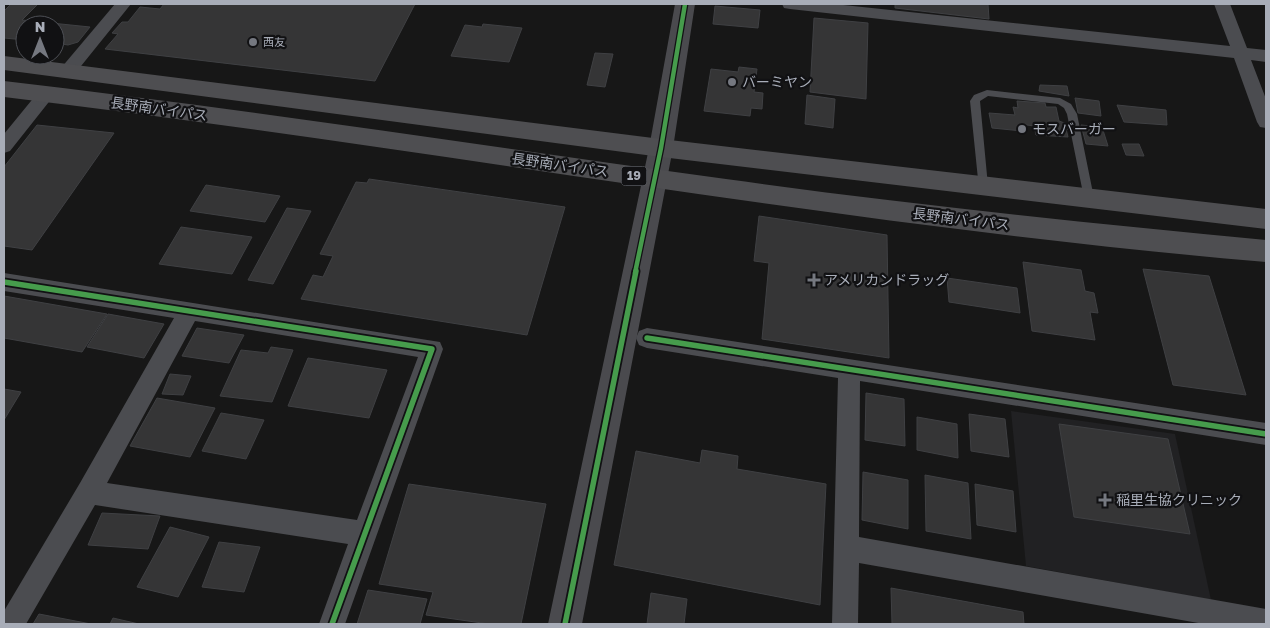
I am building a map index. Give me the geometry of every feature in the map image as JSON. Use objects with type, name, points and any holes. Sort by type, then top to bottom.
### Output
[{"type":"highway","name":"長野南バイパス","points":[[4,63],[661,148],[1266,219]]},
{"type":"highway","name":"長野南バイパス","points":[[4,89],[400,141],[653,179],[1012,226],[1266,251]]},
{"type":"street","points":[[67,72],[123,4]]},
{"type":"street","points":[[565,624],[610,408],[653,179],[661,148],[686,4]]},
{"type":"street","points":[[790,4],[834,6],[1266,56]]},
{"type":"street","points":[[1222,4],[1266,122]]},
{"type":"street","points":[[4,146],[46,94]]},
{"type":"street","points":[[4,282],[432,349],[332,624]]},
{"type":"street","points":[[11,624],[89,492],[189,311]]},
{"type":"street","points":[[647,338],[1266,434]]},
{"type":"street","points":[[845,624],[849,368]]},
{"type":"street","points":[[89,492],[366,534]]},
{"type":"street","points":[[847,548],[1266,622]]},
{"type":"lane","points":[[983,186],[975,102],[977,97],[987,93],[1060,101],[1068,106],[1072,114],[1089,198]]},
{"type":"shaded area","name":"稲里生協クリニック","points":[[1011,411],[1175,434],[1211,600],[1026,566]]},
{"type":"building","points":[[11,4],[38,4],[27,15],[15,15],[15,39],[4,38],[4,11]]},
{"type":"building","name":"西友","points":[[164,4],[415,4],[375,81],[105,49],[118,34],[112,33],[122,22],[128,22],[140,7],[160,9]]},
{"type":"building","points":[[895,4],[988,4],[989,19],[895,8]]},
{"type":"building","points":[[715,6],[760,10],[758,28],[713,24]]},
{"type":"building","points":[[814,18],[868,23],[866,99],[810,92]]},
{"type":"building","points":[[65,24],[90,27],[78,42],[65,45]]},
{"type":"building","points":[[483,24],[522,28],[509,62],[451,56],[465,25],[482,27]]},
{"type":"building","points":[[595,53],[613,54],[605,87],[587,85]]},
{"type":"building","name":"バーミヤン","points":[[739,67],[757,69],[754,92],[763,93],[762,109],[751,108],[750,116],[704,111],[711,69],[738,72]]},
{"type":"building","points":[[1040,85],[1067,86],[1069,96],[1039,91]]},
{"type":"building","points":[[807,95],[835,99],[833,128],[805,124]]},
{"type":"building","points":[[1075,98],[1099,101],[1101,116],[1078,113]]},
{"type":"building","points":[[1017,101],[1045,103],[1046,107],[1056,107],[1059,121],[1070,125],[1071,130],[1066,129],[1068,137],[1036,135],[1034,126],[1020,124],[1022,131],[992,128],[989,113],[1015,115],[1013,107],[1018,108]]},
{"type":"building","points":[[1117,105],[1166,110],[1167,125],[1124,122]]},
{"type":"building","points":[[37,125],[114,133],[32,250],[4,246],[4,167]]},
{"type":"building","points":[[1081,125],[1102,127],[1108,146],[1086,144]]},
{"type":"building","points":[[1122,144],[1139,144],[1144,156],[1126,155]]},
{"type":"building","points":[[369,179],[565,207],[527,335],[301,299],[313,275],[323,277],[333,256],[320,254],[356,182],[367,183]]},
{"type":"building","points":[[206,185],[280,196],[265,222],[190,211]]},
{"type":"building","points":[[287,208],[311,211],[273,284],[248,280]]},
{"type":"building","points":[[759,216],[887,235],[889,358],[762,339],[769,263],[754,261]]},
{"type":"building","points":[[181,227],[252,237],[232,274],[159,264]]},
{"type":"building","points":[[1023,262],[1081,270],[1085,291],[1094,293],[1098,313],[1090,312],[1095,340],[1032,331]]},
{"type":"building","points":[[1143,269],[1209,276],[1246,395],[1173,385]]},
{"type":"building","points":[[947,278],[1017,288],[1020,313],[949,302]]},
{"type":"building","points":[[4,296],[107,314],[82,352],[4,338]]},
{"type":"building","points":[[108,314],[164,324],[144,358],[87,347]]},
{"type":"building","points":[[197,328],[244,335],[229,363],[182,356]]},
{"type":"building","points":[[271,347],[293,350],[272,402],[220,396],[241,350],[268,353]]},
{"type":"building","points":[[308,358],[387,370],[369,418],[288,406]]},
{"type":"building","points":[[170,374],[191,376],[183,395],[162,394]]},
{"type":"building","points":[[4,389],[21,392],[4,420]]},
{"type":"building","points":[[866,393],[904,399],[905,446],[865,440]]},
{"type":"building","points":[[157,398],[215,408],[190,457],[130,446]]},
{"type":"building","points":[[221,413],[264,420],[246,459],[202,451]]},
{"type":"building","points":[[969,414],[1005,419],[1009,457],[971,451]]},
{"type":"building","points":[[917,417],[957,424],[958,458],[917,450]]},
{"type":"building","points":[[1059,424],[1168,439],[1190,534],[1074,517]]},
{"type":"building","points":[[702,450],[738,456],[737,469],[826,484],[820,605],[614,565],[636,451],[700,463]]},
{"type":"building","points":[[863,472],[908,480],[908,529],[862,520]]},
{"type":"building","points":[[925,475],[968,483],[971,539],[926,531]]},
{"type":"building","points":[[409,484],[546,504],[521,624],[489,624],[426,615],[433,592],[379,584]]},
{"type":"building","points":[[975,484],[1013,491],[1016,532],[977,525]]},
{"type":"building","points":[[102,513],[160,516],[148,549],[88,545]]},
{"type":"building","points":[[170,527],[209,537],[178,597],[137,587]]},
{"type":"building","points":[[219,542],[260,547],[244,592],[202,587]]},
{"type":"building","points":[[891,588],[1023,612],[1024,624],[892,624]]},
{"type":"building","points":[[368,590],[427,599],[420,624],[357,624]]},
{"type":"building","points":[[651,593],[687,599],[684,624],[647,624]]},
{"type":"building","points":[[39,614],[91,624],[33,624]]},
{"type":"building","points":[[113,618],[139,624],[110,624]]},
{"type":"cycle path","points":[[565,624],[610,408],[653,179],[661,148],[685,4]]},
{"type":"cycle path","points":[[4,282],[432,349],[332,624]]},
{"type":"cycle path","points":[[647,338],[1266,434]]},
{"type":"place","name":"西友","points":[[253,42]]},
{"type":"place","name":"バーミヤン","points":[[732,82]]},
{"type":"place","name":"モスバーガー","points":[[1022,129]]},
{"type":"place","name":"アメリカンドラッグ","points":[[814,280]]},
{"type":"place","name":"稲里生協クリニック","points":[[1105,500]]}]
